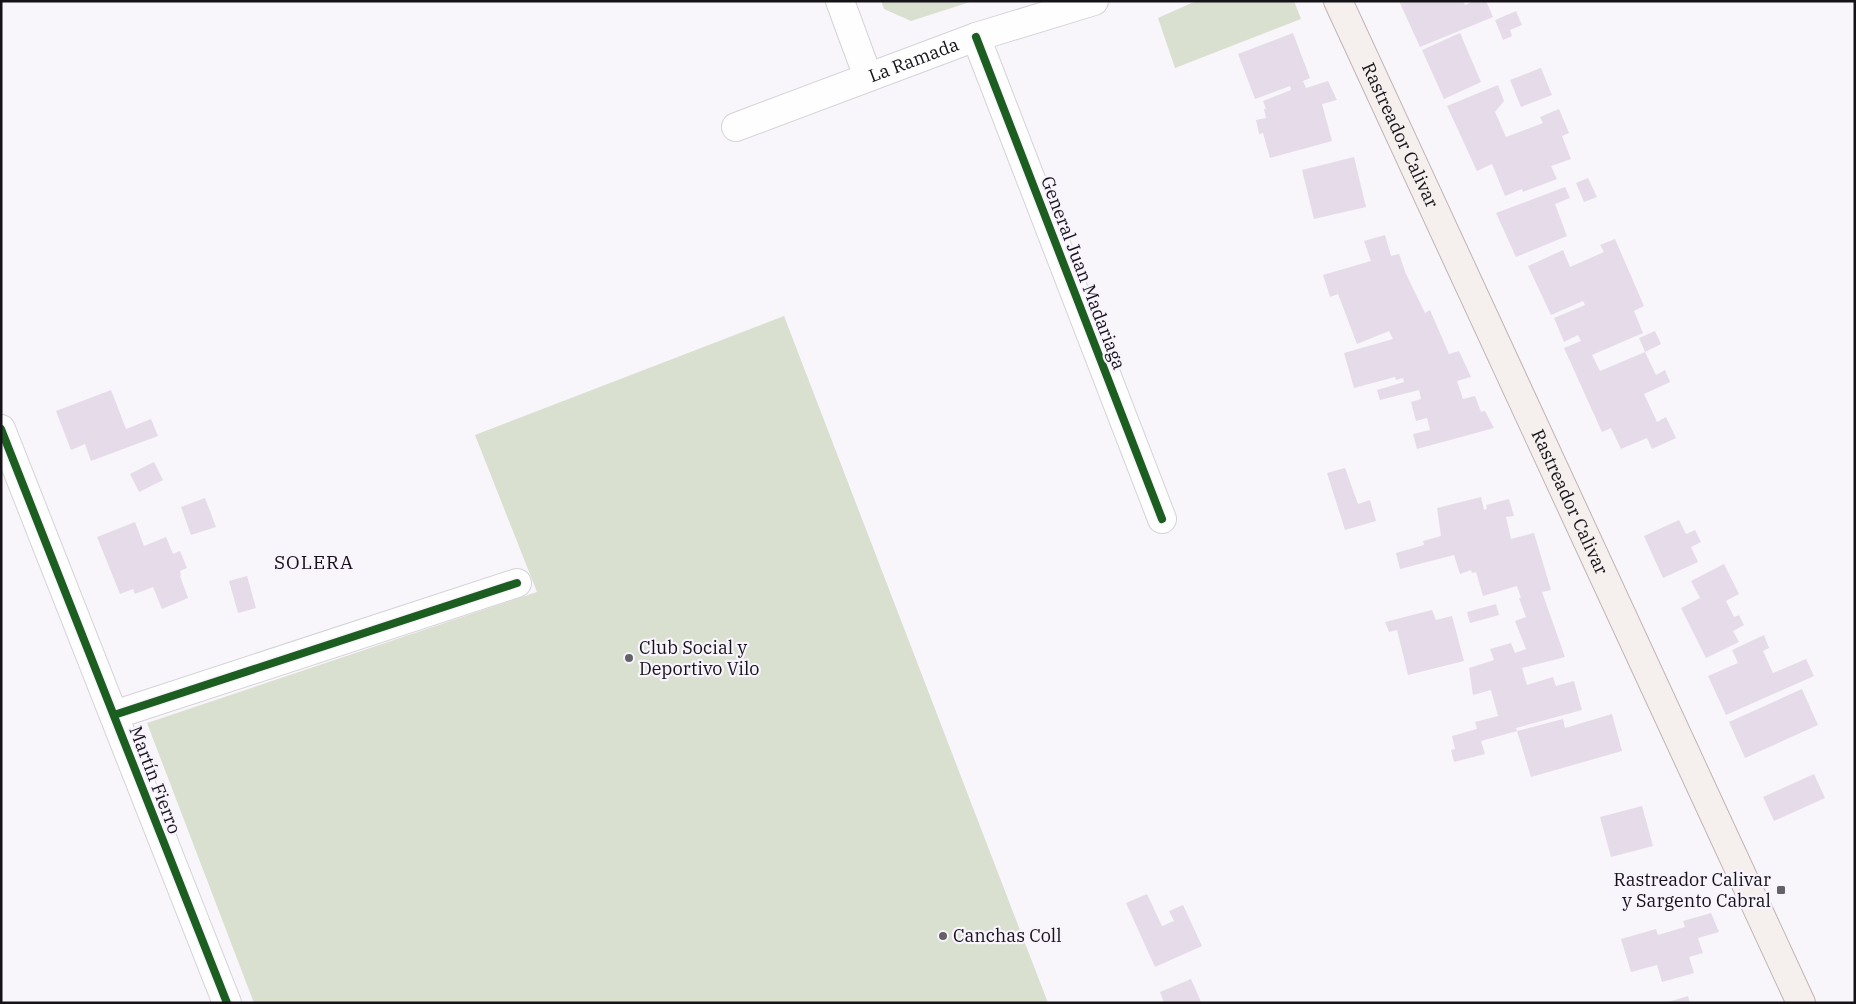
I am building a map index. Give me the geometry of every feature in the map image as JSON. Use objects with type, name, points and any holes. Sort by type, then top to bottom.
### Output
[{"type":"main road","name":"Rastreador Calivar","points":[[1338,1],[1802,1003]]},
{"type":"street","points":[[840,1],[868,77]]},
{"type":"street","name":"La Ramada","points":[[736,128],[976,37],[1094,1]]},
{"type":"street","name":"General Juan Madariaga","points":[[976,37],[1162,519]]},
{"type":"street","name":"Martín Fierro","points":[[1,429],[227,1003]]},
{"type":"street","points":[[114,715],[517,583]]},
{"type":"green space","points":[[881,1],[973,1],[911,21],[884,9]]},
{"type":"green space","points":[[1196,1],[1294,1],[1301,19],[1175,68],[1158,18]]},
{"type":"green space","name":"Club Social y Deportivo Vilo","points":[[784,316],[1048,1003],[254,1003],[147,723],[537,592],[475,435]]},
{"type":"building","points":[[1399,1],[1463,1],[1465,5],[1474,1],[1486,1],[1493,17],[1420,47]]},
{"type":"building","points":[[1516,11],[1522,25],[1510,30],[1512,36],[1503,40],[1495,20]]},
{"type":"building","points":[[1293,33],[1310,78],[1303,81],[1306,88],[1328,81],[1337,100],[1322,104],[1332,141],[1270,158],[1263,133],[1259,134],[1256,120],[1266,118],[1264,109],[1266,109],[1263,101],[1291,90],[1290,86],[1255,99],[1238,54]]},
{"type":"building","points":[[1460,33],[1481,82],[1444,99],[1422,50]]},
{"type":"building","points":[[1541,68],[1552,95],[1521,107],[1510,80]]},
{"type":"building","points":[[1498,85],[1504,101],[1495,112],[1506,137],[1543,123],[1540,117],[1559,109],[1569,133],[1562,136],[1571,159],[1551,166],[1557,179],[1523,192],[1522,189],[1505,196],[1492,164],[1477,171],[1447,106]]},
{"type":"building","points":[[1354,157],[1366,207],[1314,219],[1302,170]]},
{"type":"building","points":[[1588,178],[1597,197],[1584,202],[1576,183]]},
{"type":"building","points":[[1565,187],[1570,198],[1555,204],[1567,236],[1516,257],[1496,213]]},
{"type":"building","points":[[1385,235],[1391,256],[1399,254],[1406,274],[1425,313],[1430,310],[1449,354],[1459,351],[1471,377],[1457,381],[1463,399],[1475,396],[1481,412],[1485,411],[1494,428],[1417,449],[1413,434],[1430,430],[1427,418],[1416,421],[1411,402],[1421,399],[1419,390],[1380,400],[1377,390],[1404,382],[1403,378],[1396,380],[1395,377],[1354,388],[1344,353],[1393,339],[1389,331],[1357,344],[1338,294],[1330,297],[1323,275],[1371,261],[1364,241]]},
{"type":"building","points":[[1615,239],[1644,306],[1634,311],[1643,333],[1592,355],[1600,371],[1645,352],[1656,375],[1665,370],[1670,382],[1644,394],[1657,422],[1666,417],[1676,438],[1652,449],[1647,438],[1621,449],[1611,428],[1602,432],[1564,348],[1581,341],[1578,335],[1564,342],[1554,318],[1585,305],[1583,301],[1551,315],[1528,266],[1563,250],[1570,267],[1604,252],[1600,245]]},
{"type":"building","points":[[1655,331],[1661,344],[1645,352],[1639,338]]},
{"type":"building","points":[[111,390],[126,429],[151,419],[158,436],[91,461],[85,444],[71,450],[56,411]]},
{"type":"building","points":[[154,462],[163,480],[139,492],[130,474]]},
{"type":"building","points":[[1345,468],[1358,504],[1370,500],[1376,521],[1345,530],[1327,473]]},
{"type":"building","points":[[1481,497],[1484,510],[1487,509],[1486,505],[1509,499],[1514,516],[1506,517],[1511,539],[1534,533],[1551,590],[1542,592],[1565,657],[1522,668],[1527,685],[1553,677],[1556,686],[1574,681],[1582,710],[1516,728],[1517,731],[1481,741],[1485,754],[1454,762],[1451,750],[1455,749],[1452,736],[1477,729],[1475,722],[1498,716],[1491,690],[1473,695],[1469,668],[1494,660],[1490,649],[1511,643],[1515,653],[1526,649],[1515,621],[1526,617],[1519,598],[1521,598],[1517,586],[1483,596],[1476,572],[1472,573],[1471,570],[1460,574],[1454,555],[1400,569],[1396,553],[1424,545],[1423,541],[1441,536],[1437,508]]},
{"type":"building","points":[[205,498],[216,527],[191,535],[181,507]]},
{"type":"building","points":[[1679,520],[1686,534],[1695,530],[1701,542],[1691,547],[1698,562],[1663,578],[1644,536]]},
{"type":"building","points":[[135,522],[144,546],[166,537],[173,554],[180,551],[187,568],[180,571],[180,576],[188,598],[162,609],[153,587],[135,594],[133,589],[120,594],[97,537]]},
{"type":"building","points":[[1724,564],[1739,594],[1726,601],[1734,617],[1739,615],[1744,625],[1733,631],[1739,642],[1706,658],[1681,608],[1700,598],[1691,581]]},
{"type":"building","points":[[247,576],[256,608],[238,613],[229,581]]},
{"type":"building","points":[[1496,604],[1499,615],[1470,623],[1467,612]]},
{"type":"building","points":[[1432,610],[1436,620],[1452,616],[1464,661],[1408,675],[1397,630],[1389,632],[1385,622]]},
{"type":"building","points":[[1764,635],[1769,648],[1763,651],[1773,673],[1806,659],[1814,676],[1726,715],[1708,676],[1738,663],[1732,650]]},
{"type":"building","points":[[1802,689],[1818,725],[1745,758],[1729,722]]},
{"type":"building","points":[[1612,714],[1622,751],[1531,777],[1517,731],[1563,719],[1565,728]]},
{"type":"building","points":[[1814,774],[1825,798],[1774,821],[1763,797]]},
{"type":"building","points":[[1642,806],[1653,846],[1611,857],[1600,817]]},
{"type":"building","points":[[1147,894],[1162,926],[1174,921],[1169,911],[1183,905],[1202,946],[1155,967],[1126,903]]},
{"type":"building","points":[[1711,913],[1719,932],[1698,938],[1703,953],[1689,957],[1694,973],[1662,982],[1657,965],[1631,972],[1621,939],[1656,929],[1658,935],[1685,927],[1683,921]]},
{"type":"building","points":[[1191,979],[1201,1002],[1164,1003],[1160,992]]},
{"type":"building","points":[[1688,996],[1690,1003],[1668,1003],[1668,1002]]},
{"type":"cycle path","points":[[976,37],[1162,519]]},
{"type":"cycle path","points":[[1,429],[227,1003]]},
{"type":"cycle path","points":[[114,715],[517,583]]},
{"type":"place","name":"Club Social y Deportivo Vilo","points":[[629,658]]},
{"type":"place","name":"Rastreador Calivar y Sargento Cabral","points":[[1781,890]]},
{"type":"place","name":"Canchas Coll","points":[[943,936]]},
{"type":"district","name":"SOLERA","points":[[314,562]]}]
